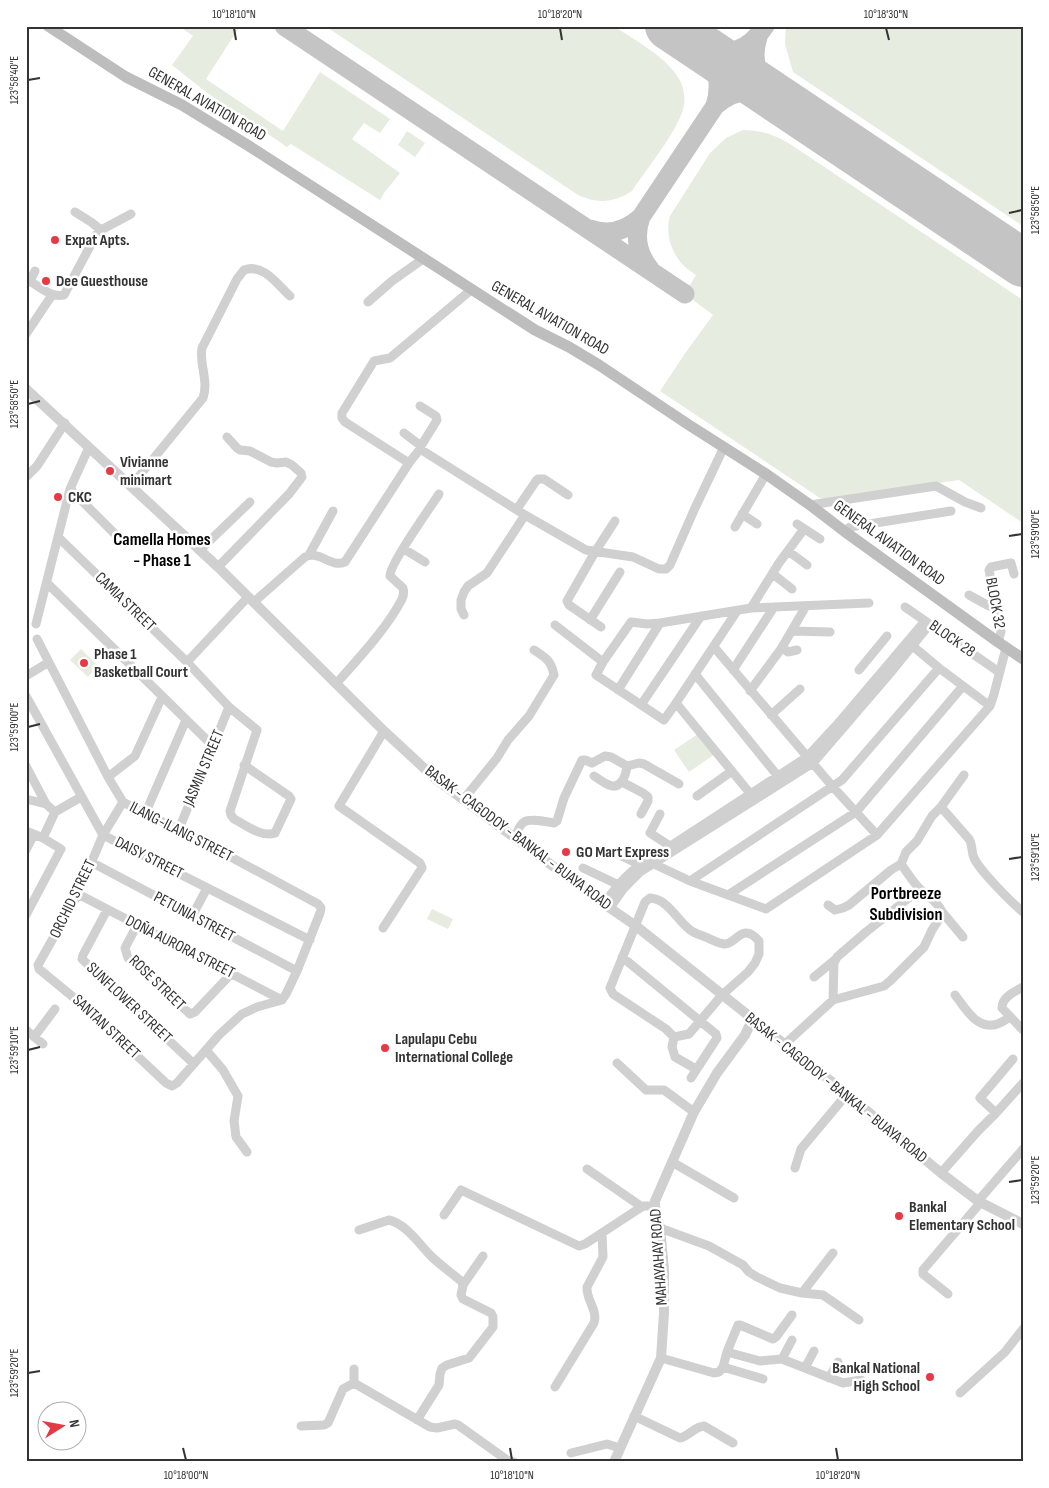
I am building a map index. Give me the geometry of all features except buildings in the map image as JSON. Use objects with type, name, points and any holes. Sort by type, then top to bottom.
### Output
[{"type":"main road","name":"GENERAL AVIATION ROAD","points":[[48,26],[126,76],[182,105],[249,146],[535,330],[599,365],[766,474],[1002,645],[1023,658]]},
{"type":"street","points":[[75,212],[101,230]]},
{"type":"street","points":[[34,271],[31,282],[52,295],[64,295],[96,235],[101,230],[131,214]]},
{"type":"street","points":[[368,302],[392,281],[423,259]]},
{"type":"street","points":[[131,486],[203,398],[205,380],[201,355],[202,348],[237,279],[244,270],[253,268],[264,272],[290,296]]},
{"type":"street","points":[[409,463],[345,422],[342,418],[342,413],[374,361],[390,358],[471,290]]},
{"type":"street","points":[[26,334],[52,295]]},
{"type":"street","name":"BASAK - CAGODOY - BANKAL - BUAYA ROAD","points":[[26,389],[65,423],[218,567],[384,731],[437,780],[636,926],[847,1094],[941,1174],[980,1202],[1023,1224]]},
{"type":"street","points":[[309,555],[336,564],[345,562],[437,420],[436,416],[420,406]]},
{"type":"street","points":[[26,477],[37,466],[65,423]]},
{"type":"street","points":[[404,433],[421,447],[525,515],[586,550],[633,557],[659,569],[666,569],[670,565],[724,447]]},
{"type":"street","points":[[218,567],[289,494],[302,477],[301,473],[292,465],[286,462],[271,462],[250,451],[240,450],[227,437]]},
{"type":"street","points":[[36,624],[70,489],[89,447]]},
{"type":"street","points":[[735,527],[766,474]]},
{"type":"street","points":[[517,509],[538,479],[544,479],[568,495]]},
{"type":"street","points":[[810,505],[936,486],[965,502],[981,508]]},
{"type":"street","points":[[70,489],[121,540]]},
{"type":"street","points":[[336,684],[386,623],[402,599],[403,588],[390,576],[390,572],[439,494]]},
{"type":"street","points":[[200,550],[250,502]]},
{"type":"street","points":[[187,662],[251,599],[309,555],[333,510]]},
{"type":"street","points":[[844,531],[850,527],[951,511]]},
{"type":"street","points":[[742,514],[757,524]]},
{"type":"street","points":[[464,615],[461,609],[461,600],[464,592],[473,582],[487,573],[525,515]]},
{"type":"street","points":[[601,627],[567,601],[615,520]]},
{"type":"street","points":[[750,608],[788,551],[801,527],[820,539]]},
{"type":"street","name":"CAMIA STREET","points":[[58,536],[187,662],[230,707],[257,730],[244,765]]},
{"type":"street","points":[[404,548],[426,562]]},
{"type":"street","points":[[788,551],[807,565]]},
{"type":"street","name":"BLOCK 32","points":[[990,706],[999,672],[1002,645],[989,570],[990,567],[1011,563],[1014,574]]},
{"type":"street","points":[[590,620],[620,572]]},
{"type":"street","points":[[772,574],[792,589]]},
{"type":"street","points":[[47,583],[213,746]]},
{"type":"street","points":[[969,595],[989,606],[996,607]]},
{"type":"street","points":[[737,611],[664,720],[596,675],[631,622],[660,623],[750,608],[870,603]]},
{"type":"street","points":[[750,690],[782,647],[806,606]]},
{"type":"street","name":"BLOCK 28","points":[[905,606],[999,672]]},
{"type":"street","points":[[733,670],[774,607]]},
{"type":"street","points":[[641,705],[700,616]]},
{"type":"street","points":[[607,906],[621,886],[647,864],[810,760],[890,669],[928,622]]},
{"type":"street","points":[[618,690],[660,623]]},
{"type":"street","points":[[555,625],[603,662]]},
{"type":"street","points":[[792,631],[830,632]]},
{"type":"street","points":[[859,670],[887,636]]},
{"type":"street","name":"ILANG-ILANG STREET","points":[[37,639],[122,802],[178,829],[318,904],[321,908],[320,913],[310,940]]},
{"type":"street","points":[[618,854],[766,909],[877,836],[990,706],[910,644]]},
{"type":"street","points":[[714,647],[832,787],[877,836]]},
{"type":"street","points":[[782,647],[788,652],[797,650]]},
{"type":"street","points":[[463,800],[497,758],[508,740],[529,716],[554,675],[549,660],[534,650]]},
{"type":"street","points":[[872,655],[890,669]]},
{"type":"street","points":[[26,676],[49,662]]},
{"type":"street","points":[[690,881],[842,780],[939,668]]},
{"type":"street","points":[[695,674],[781,779]]},
{"type":"street","points":[[728,895],[856,812],[964,686]]},
{"type":"street","points":[[771,715],[800,689]]},
{"type":"street","name":"DAISY STREET","points":[[26,696],[103,835],[310,940]]},
{"type":"street","points":[[108,777],[135,756],[162,697]]},
{"type":"street","points":[[676,703],[753,796]]},
{"type":"street","name":"JASMIN STREET","points":[[178,829],[230,707]]},
{"type":"street","points":[[145,814],[186,720]]},
{"type":"street","points":[[384,731],[339,806],[420,863],[422,868],[384,928]]},
{"type":"street","points":[[515,837],[524,822],[554,823],[557,821],[564,798],[582,760],[592,763],[605,756],[611,757],[627,766],[639,763],[644,764],[679,784]]},
{"type":"street","points":[[244,765],[292,799],[275,832],[271,834],[266,834],[234,819],[231,815],[230,811],[244,765]]},
{"type":"street","points":[[26,766],[46,804],[55,812]]},
{"type":"street","points":[[594,776],[611,786],[617,785],[622,782],[626,775],[627,766]]},
{"type":"street","points":[[696,796],[732,771]]},
{"type":"street","points":[[828,905],[836,910],[844,908],[893,868],[901,864],[906,852],[917,841],[932,816],[941,807],[964,775]]},
{"type":"street","points":[[622,782],[648,797],[648,801],[641,814]]},
{"type":"street","points":[[43,838],[55,812],[82,797]]},
{"type":"street","points":[[26,798],[46,804]]},
{"type":"street","name":"ORCHID STREET","points":[[39,969],[38,965],[78,894],[103,835],[122,802]]},
{"type":"street","points":[[941,807],[969,839],[973,857],[982,870],[1023,912]]},
{"type":"street","points":[[660,814],[650,832],[673,847]]},
{"type":"street","points":[[26,850],[30,833],[43,838],[61,849],[26,915]]},
{"type":"street","name":"PETUNIA STREET","points":[[91,862],[297,971]]},
{"type":"street","points":[[901,864],[920,889],[940,907],[963,937]]},
{"type":"street","points":[[583,868],[621,886]]},
{"type":"street","points":[[192,916],[207,888]]},
{"type":"street","points":[[814,977],[920,889]]},
{"type":"street","name":"DOÑA AURORA STREET","points":[[78,894],[282,1000]]},
{"type":"street","points":[[650,898],[660,900],[668,906],[690,931],[725,944],[732,941],[736,936],[749,934],[759,941],[760,947],[755,963],[748,972],[722,995],[689,1034],[681,1037],[674,1037],[613,994],[610,988],[622,957],[645,902],[650,898]]},
{"type":"street","name":"SUNFLOWER STREET","points":[[107,910],[82,959],[194,1064]]},
{"type":"street","points":[[785,1044],[833,1000],[874,990],[890,981],[924,947],[943,913]]},
{"type":"street","name":"ROSE STREET","points":[[137,925],[125,948],[128,958],[190,1014],[195,1012],[232,974]]},
{"type":"street","points":[[194,1064],[218,1035],[242,1014],[257,1007],[282,1000],[310,940]]},
{"type":"street","points":[[622,957],[716,1034],[717,1038],[691,1078]]},
{"type":"street","points":[[833,1000],[836,959]]},
{"type":"street","name":"SANTAN STREET","points":[[39,969],[84,1006],[166,1083],[172,1086],[177,1083],[194,1064]]},
{"type":"street","points":[[1023,987],[1004,1000],[1002,1008],[1023,1030]]},
{"type":"street","points":[[955,995],[974,1018],[985,1025],[998,1024],[1010,1016]]},
{"type":"street","points":[[34,1037],[55,1008]]},
{"type":"street","name":"MAHAYAHAY ROAD","points":[[614,1462],[661,1358],[664,1279],[660,1228],[654,1206],[660,1187],[694,1112],[717,1073],[745,1036],[753,1018]]},
{"type":"street","name":"MAHAYAHAY ROAD","points":[[745,1036],[763,1027]]},
{"type":"street","points":[[26,1030],[43,1044]]},
{"type":"street","points":[[674,1037],[672,1047],[675,1057],[696,1069]]},
{"type":"street","points":[[206,1050],[223,1070],[238,1096],[234,1121],[236,1136],[247,1152]]},
{"type":"street","points":[[996,1113],[980,1098],[1013,1059]]},
{"type":"street","points":[[617,1063],[646,1090],[664,1090],[694,1112]]},
{"type":"street","points":[[941,1174],[1023,1083]]},
{"type":"street","points":[[795,1168],[802,1149],[847,1094]]},
{"type":"street","points":[[948,1294],[923,1274],[923,1270],[1023,1149]]},
{"type":"street","points":[[672,1162],[734,1198]]},
{"type":"street","points":[[587,1169],[642,1207]]},
{"type":"street","points":[[444,1215],[460,1190],[577,1246],[585,1244],[642,1207],[654,1206]]},
{"type":"street","points":[[359,1230],[385,1221],[394,1221],[417,1239],[431,1256],[463,1284]]},
{"type":"street","points":[[660,1228],[708,1246],[743,1265],[757,1277],[780,1288],[824,1295],[859,1320]]},
{"type":"street","points":[[555,1386],[596,1317],[587,1287],[603,1257],[602,1233]]},
{"type":"street","points":[[802,1293],[833,1253]]},
{"type":"street","points":[[417,1420],[440,1384],[439,1379],[442,1368],[469,1358],[493,1327],[494,1322],[491,1314],[463,1298],[461,1292],[463,1284],[482,1256]]},
{"type":"street","points":[[661,1358],[714,1373],[719,1372],[723,1367],[738,1325],[773,1339],[792,1315]]},
{"type":"street","points":[[960,1393],[1005,1352],[1023,1329]]},
{"type":"street","points":[[782,1359],[792,1340]]},
{"type":"street","points":[[805,1368],[814,1351]]},
{"type":"street","points":[[727,1352],[760,1361],[782,1359],[843,1384],[860,1380]]},
{"type":"street","points":[[829,1378],[838,1362]]},
{"type":"street","points":[[723,1367],[763,1379]]},
{"type":"street","points":[[354,1369],[354,1383]]},
{"type":"street","points":[[354,1383],[433,1428],[458,1425],[507,1460],[514,1462]]},
{"type":"street","points":[[301,1426],[324,1426],[328,1423],[344,1389],[354,1383]]},
{"type":"street","points":[[634,1416],[680,1438],[698,1426],[704,1426],[733,1443]]},
{"type":"street","points":[[571,1453],[607,1444],[620,1448]]},
{"type":"shaded area","points":[[179,26],[240,26],[206,79],[283,131],[320,72],[390,119],[380,133],[364,123],[352,139],[400,173],[380,200],[291,144],[287,147],[206,92],[172,65],[193,36]]},
{"type":"shaded area","points":[[325,26],[614,26],[667,63],[682,85],[684,105],[670,137],[632,191],[612,200],[592,200],[578,195]]},
{"type":"shaded area","points":[[786,26],[1023,26],[1023,226],[793,72],[785,44]]},
{"type":"shaded area","points":[[743,130],[768,134],[790,144],[1023,300],[1023,523],[959,480],[823,500],[660,391],[713,315],[685,294],[696,275],[683,265],[672,248],[668,229],[670,216],[710,153],[726,138]]},
{"type":"shaded area","points":[[407,131],[425,143],[415,157],[398,145]]},
{"type":"shaded area","name":"Phase 1 Basketball Court","points":[[81,649],[98,666],[88,677],[70,660]]},
{"type":"shaded area","points":[[698,734],[715,754],[689,772],[674,750]]},
{"type":"shaded area","points":[[432,909],[453,919],[448,929],[427,919]]},
{"type":"taxiway","points":[[284,26],[685,294]]},
{"type":"taxiway","points":[[701,48],[720,52],[737,50],[752,41],[765,26]]},
{"type":"taxiway","points":[[758,37],[755,53],[756,68],[762,82],[772,95]]},
{"type":"taxiway","points":[[701,48],[707,54],[717,74],[718,89],[715,106]]},
{"type":"taxiway","points":[[590,229],[611,232],[624,228],[641,217],[715,106],[721,101],[735,94],[749,91],[772,95]]},
{"type":"taxiway","points":[[641,217],[637,238],[638,244],[642,257],[650,269]]},
{"type":"runway","points":[[669,26],[1023,263]]},
{"type":"place","name":"Expat Apts.","points":[[55,240]]},
{"type":"place","name":"Dee Guesthouse","points":[[46,281]]},
{"type":"place","name":"Vivianne minimart","points":[[110,471]]},
{"type":"place","name":"CKC","points":[[58,497]]},
{"type":"place","name":"Phase 1 Basketball Court","points":[[84,663]]},
{"type":"place","name":"GO Mart Express","points":[[566,852]]},
{"type":"place","name":"Lapulapu Cebu International College","points":[[385,1048]]},
{"type":"place","name":"Bankal Elementary School","points":[[899,1216]]},
{"type":"place","name":"Bankal National High School","points":[[930,1377]]},
{"type":"district","name":"Camella Homes - Phase 1","points":[[162,549]]},
{"type":"district","name":"Portbreeze Subdivision","points":[[906,903]]}]
